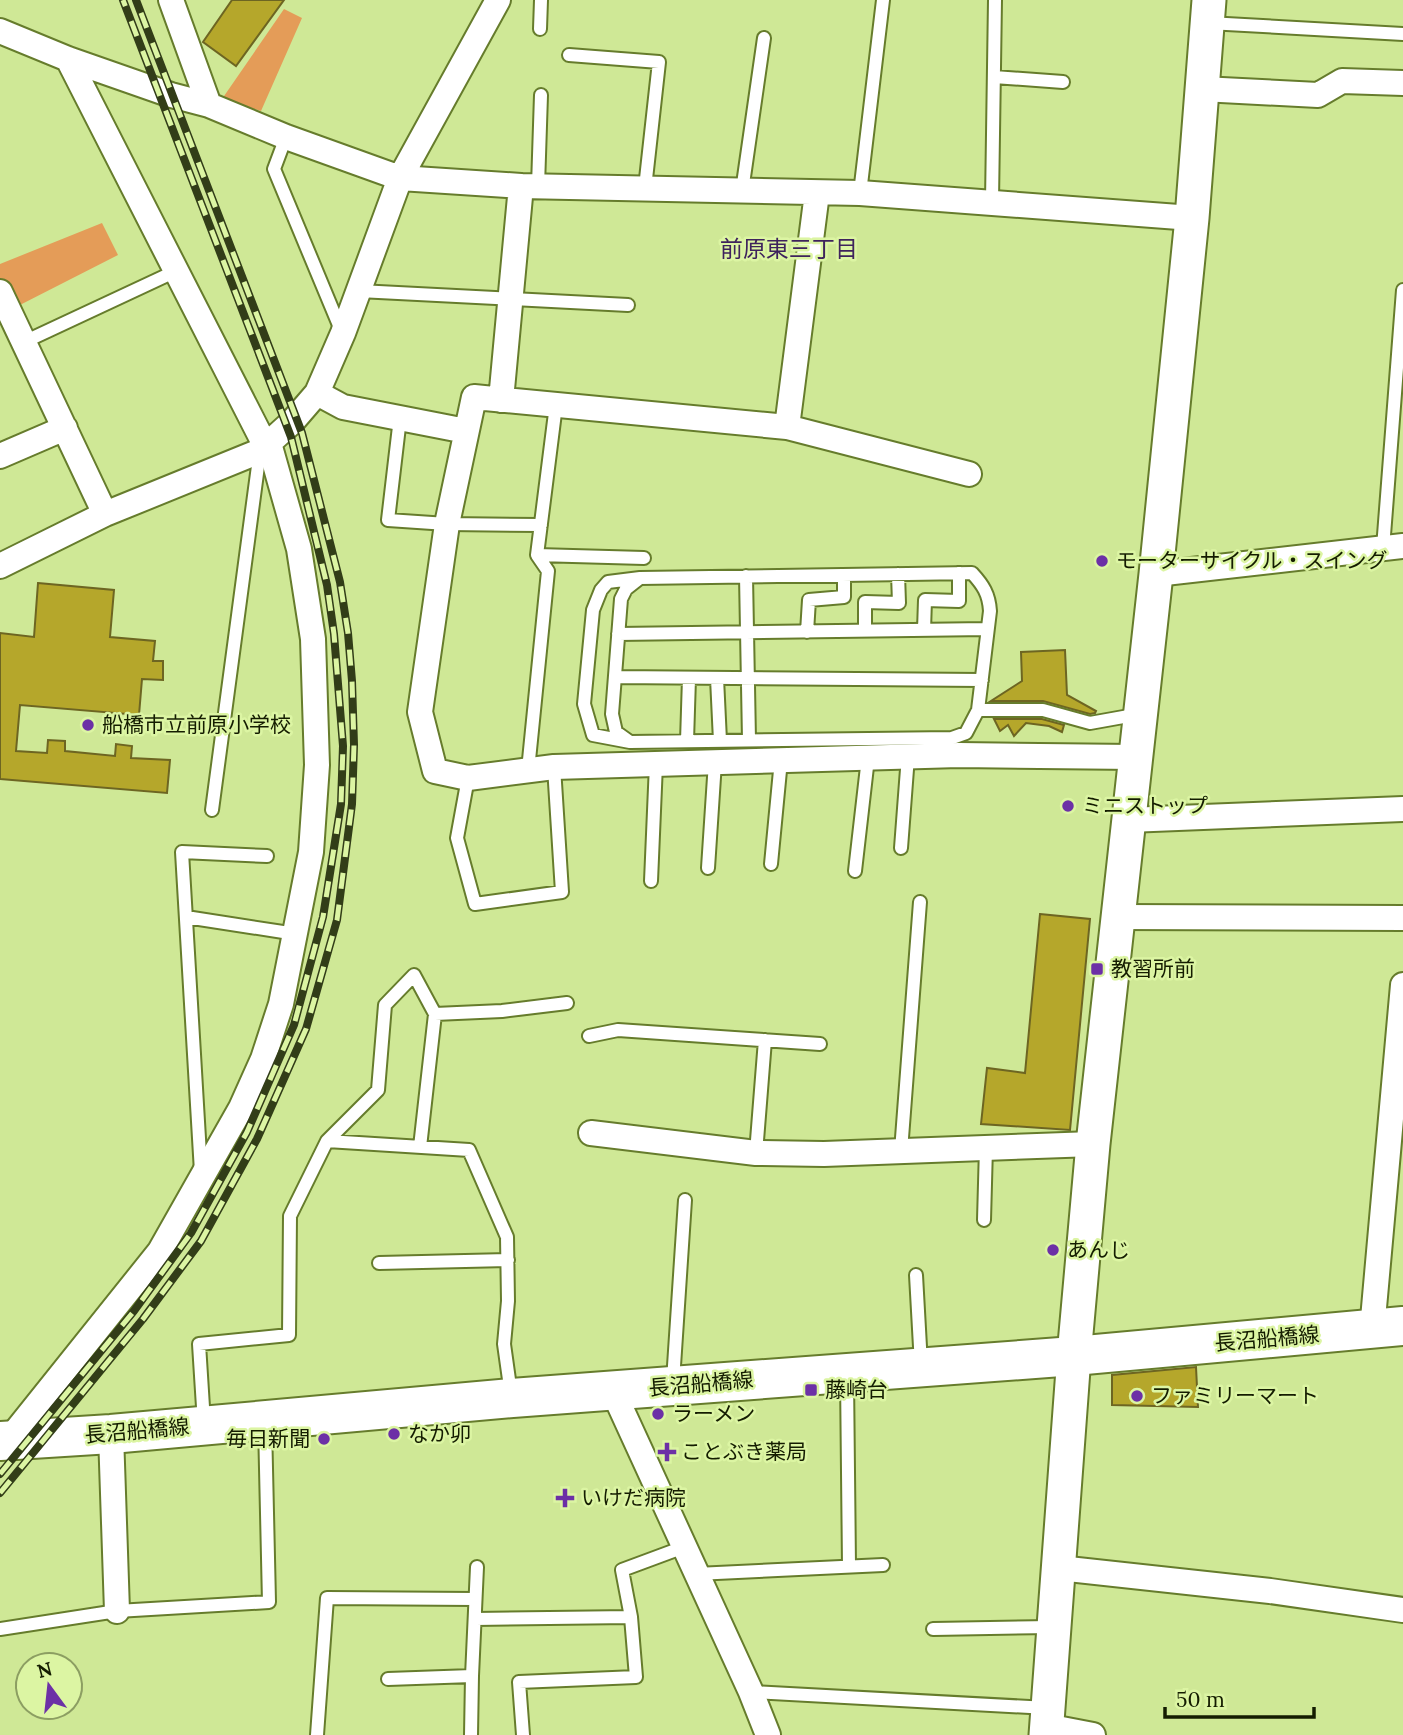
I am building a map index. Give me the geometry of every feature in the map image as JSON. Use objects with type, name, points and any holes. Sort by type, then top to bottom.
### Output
[{"type":"main road","name":"長沼船橋線","points":[[3,1444],[512,1398],[1074,1356],[1388,1328]]},
{"type":"street","points":[[171,0],[209,105]]},
{"type":"street","points":[[0,566],[105,514],[265,447],[317,393],[343,333],[400,178],[498,0]]},
{"type":"street","points":[[1093,1735],[1047,1723],[1074,1356],[1093,1144],[1156,573],[1192,218],[1208,11]]},
{"type":"street","points":[[0,31],[68,59],[171,95],[209,105],[286,137],[400,178],[529,186],[860,193],[1192,218]]},
{"type":"street","points":[[3,1444],[160,1251],[241,1108],[263,1059],[281,1004],[311,852],[317,765],[313,639],[299,549],[265,447],[68,59]]},
{"type":"street","points":[[1202,89],[1318,94],[1342,81],[1403,83]]},
{"type":"street","points":[[501,400],[510,298],[529,186]]},
{"type":"street","points":[[787,427],[817,192]]},
{"type":"street","points":[[0,292],[105,514]]},
{"type":"street","points":[[317,393],[343,407],[466,431]]},
{"type":"street","points":[[969,474],[787,427],[474,397],[447,524],[420,712],[435,771],[468,778],[554,767],[656,764],[717,751],[781,760],[959,755],[1135,757]]},
{"type":"street","points":[[0,456],[65,428]]},
{"type":"street","points":[[1156,573],[1393,547]]},
{"type":"street","points":[[1128,820],[1403,809]]},
{"type":"street","points":[[1118,917],[1403,918]]},
{"type":"street","points":[[1388,1328],[1403,985]]},
{"type":"street","points":[[591,1133],[756,1153],[824,1154],[1093,1144]]},
{"type":"street","points":[[613,1391],[751,1692],[768,1735]]},
{"type":"street","points":[[111,1434],[117,1611]]},
{"type":"street","points":[[1059,1569],[1270,1591],[1403,1610]]},
{"type":"lane","points":[[540,29],[541,0]]},
{"type":"lane","points":[[860,193],[883,0]]},
{"type":"lane","points":[[992,201],[996,0]]},
{"type":"lane","points":[[1208,11],[1403,34]]},
{"type":"lane","points":[[742,191],[764,38]]},
{"type":"lane","points":[[569,55],[659,62],[645,188]]},
{"type":"lane","points":[[994,77],[1063,82]]},
{"type":"lane","points":[[529,186],[541,95]]},
{"type":"lane","points":[[286,137],[274,169],[343,333]]},
{"type":"lane","points":[[24,342],[176,271]]},
{"type":"lane","points":[[1393,547],[1403,290]]},
{"type":"lane","points":[[359,291],[628,304]]},
{"type":"lane","points":[[528,771],[548,571],[537,555],[556,405]]},
{"type":"lane","points":[[400,418],[388,520],[541,525]]},
{"type":"lane","points":[[212,810],[265,447]]},
{"type":"lane","points":[[537,555],[644,558]]},
{"type":"lane","points":[[924,629],[925,600],[959,601],[959,573]]},
{"type":"lane","points":[[972,573],[982,583],[989,598],[978,710],[966,733],[952,738],[749,740],[717,751],[687,741],[630,742],[593,734],[584,704],[593,610],[601,590],[608,582],[640,578],[898,574],[972,573]]},
{"type":"lane","points":[[865,631],[865,602],[899,603],[898,574]]},
{"type":"lane","points":[[807,632],[809,600],[844,597],[844,575]]},
{"type":"lane","points":[[746,576],[749,740]]},
{"type":"lane","points":[[630,742],[616,732],[612,714],[621,599],[626,589],[640,578]]},
{"type":"lane","points":[[618,634],[988,629]]},
{"type":"lane","points":[[615,677],[982,680]]},
{"type":"lane","points":[[687,741],[689,678]]},
{"type":"lane","points":[[708,868],[717,751],[717,678]]},
{"type":"lane","points":[[978,710],[1043,710],[1090,723],[1140,714]]},
{"type":"lane","points":[[901,848],[908,756]]},
{"type":"lane","points":[[855,871],[868,758]]},
{"type":"lane","points":[[771,864],[781,760]]},
{"type":"lane","points":[[651,881],[656,764]]},
{"type":"lane","points":[[468,778],[457,838],[475,904],[562,892],[554,767]]},
{"type":"lane","points":[[201,1180],[182,852],[267,856]]},
{"type":"lane","points":[[901,1151],[920,902]]},
{"type":"lane","points":[[186,917],[296,934]]},
{"type":"lane","points":[[205,1425],[199,1344],[289,1335],[290,1216],[327,1141],[378,1090],[385,1005],[414,975],[435,1014],[420,1147]]},
{"type":"lane","points":[[435,1014],[502,1011],[567,1003]]},
{"type":"lane","points":[[589,1037],[618,1030],[820,1044]]},
{"type":"lane","points":[[756,1153],[765,1040]]},
{"type":"lane","points":[[327,1141],[469,1150],[507,1237],[508,1301],[504,1345],[512,1398]]},
{"type":"lane","points":[[984,1220],[986,1147]]},
{"type":"lane","points":[[673,1385],[685,1200]]},
{"type":"lane","points":[[379,1263],[508,1260]]},
{"type":"lane","points":[[916,1275],[921,1366]]},
{"type":"lane","points":[[847,1372],[849,1566]]},
{"type":"lane","points":[[0,1629],[117,1611],[269,1602],[265,1420]]},
{"type":"lane","points":[[523,1735],[519,1682],[636,1677],[631,1617],[622,1570],[684,1547]]},
{"type":"lane","points":[[696,1574],[883,1565]]},
{"type":"lane","points":[[471,1735],[477,1567]]},
{"type":"lane","points":[[317,1735],[327,1598],[475,1599]]},
{"type":"lane","points":[[475,1619],[631,1617]]},
{"type":"lane","points":[[933,1629],[1054,1627]]},
{"type":"lane","points":[[388,1679],[472,1676]]},
{"type":"lane","points":[[751,1692],[1047,1723]]},
{"type":"shaded area","points":[[284,9],[302,18],[261,111],[222,99]]},
{"type":"shaded area","points":[[102,223],[118,255],[14,308],[0,281],[0,264]]},
{"type":"building","points":[[232,0],[284,0],[236,66],[203,42]]},
{"type":"building","points":[[38,583],[114,590],[110,637],[155,641],[153,661],[163,661],[163,680],[142,679],[139,715],[20,705],[16,751],[47,753],[48,740],[65,741],[65,751],[115,756],[116,744],[132,746],[131,758],[170,760],[167,793],[0,779],[0,633],[34,637]]},
{"type":"building","points":[[1065,650],[1067,695],[1096,711],[1095,713],[1043,701],[991,701],[1022,681],[1021,652]]},
{"type":"building","points":[[994,719],[1042,719],[1064,725],[1062,732],[1049,726],[1026,723],[1014,736],[1008,725],[1000,731]]},
{"type":"building","points":[[1040,914],[1090,919],[1070,1130],[981,1124],[987,1068],[1025,1073]]},
{"type":"building","points":[[1196,1367],[1198,1407],[1112,1405],[1112,1375]]},
{"type":"railway","points":[[0,1474],[134,1311],[191,1233],[247,1132],[294,1025],[323,917],[341,804],[343,746],[334,634],[327,585],[291,437],[123,0]]},
{"type":"railway","points":[[0,1493],[143,1319],[201,1241],[257,1139],[306,1029],[337,920],[352,804],[354,745],[348,633],[340,582],[302,433],[136,0]]},
{"type":"place","name":"モーターサイクル・スイング","points":[[1102,561]]},
{"type":"place","name":"船橋市立前原小学校","points":[[88,725]]},
{"type":"place","name":"ミニストップ","points":[[1068,806]]},
{"type":"place","name":"教習所前","points":[[1097,969]]},
{"type":"place","name":"あんじ","points":[[1053,1250]]},
{"type":"place","name":"藤崎台","points":[[811,1390]]},
{"type":"place","name":"ファミリーマート","points":[[1137,1396]]},
{"type":"place","name":"ラーメン","points":[[658,1414]]},
{"type":"place","name":"なか卯","points":[[394,1434]]},
{"type":"place","name":"毎日新聞","points":[[324,1439]]},
{"type":"place","name":"ことぶき薬局","points":[[667,1452]]},
{"type":"place","name":"いけだ病院","points":[[565,1498]]},
{"type":"district","name":"前原東三丁目","points":[[789,249]]}]
